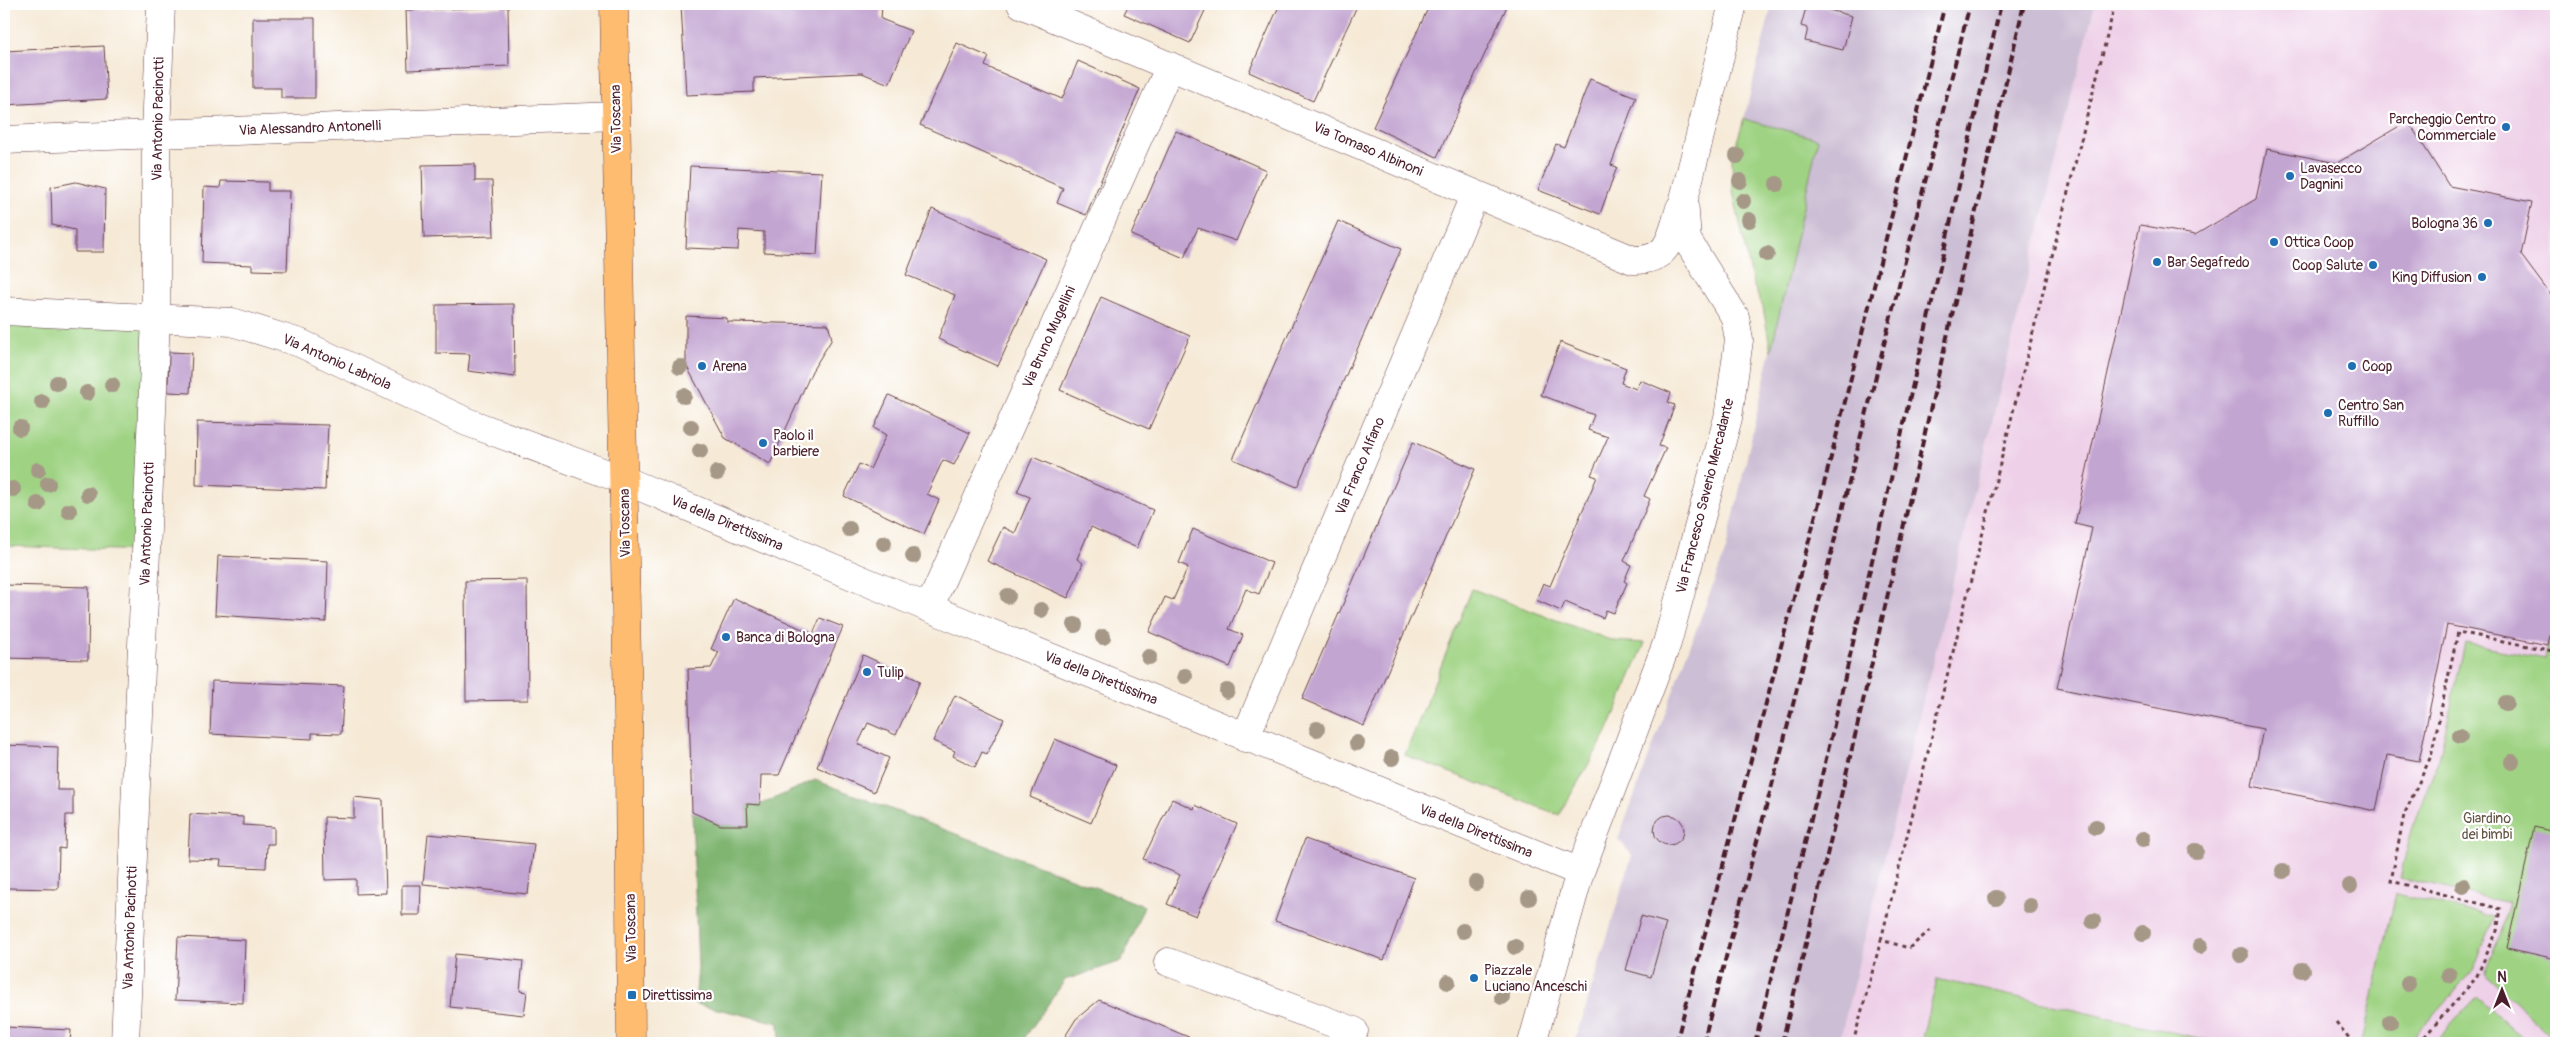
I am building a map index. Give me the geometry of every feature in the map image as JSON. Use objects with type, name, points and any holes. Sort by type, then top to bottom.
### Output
[{"type":"main road","name":"Via Toscana","points":[[614,4],[624,480],[632,1043]]},
{"type":"street","name":"Via Antonio Pacinotti","points":[[125,1043],[156,318],[156,134],[161,4]]},
{"type":"street","name":"Via Tomaso Albinoni","points":[[1021,4],[1633,260],[1646,260],[1658,256],[1668,246],[1684,199]]},
{"type":"street","name":"Via Francesco Saverio Mercadante","points":[[1580,872],[1667,643],[1728,418],[1739,340],[1735,317],[1687,240],[1684,199],[1733,4]]},
{"type":"street","name":"Via Bruno Mugellini","points":[[929,608],[1170,66]]},
{"type":"street","name":"Via Alessandro Antonelli","points":[[4,140],[616,116]]},
{"type":"street","name":"Via Franco Alfano","points":[[1245,738],[1475,194]]},
{"type":"street","name":"Via Antonio Labriola","points":[[4,311],[232,322],[300,343],[467,422],[624,480]]},
{"type":"street","name":"Via della Direttissima","points":[[624,480],[1245,738],[1580,872]]},
{"type":"street","points":[[1532,1043],[1580,872]]},
{"type":"street","points":[[1168,962],[1354,1031]]},
{"type":"path","points":[[1853,1043],[1881,940],[2115,4]]},
{"type":"path","points":[[2419,1043],[2476,978],[2496,932],[2502,910],[2390,881],[2404,815],[2430,756],[2458,632],[2553,651],[2556,634]]},
{"type":"path","points":[[1881,940],[1909,948],[1932,929]]},
{"type":"path","points":[[2336,1022],[2350,1039],[2349,1043]]},
{"type":"shaded area","points":[[1772,4],[2095,4],[1839,1043],[1575,1043],[1632,855],[1618,839],[1726,550],[1818,140],[1744,119]]},
{"type":"shaded area","points":[[2095,4],[2556,4],[2556,1043],[1839,1043]]},
{"type":"green space","points":[[1744,119],[1818,139],[1771,351],[1763,307],[1753,284],[1733,191],[1732,157]]},
{"type":"green space","points":[[4,311],[156,318],[146,551],[4,546]]},
{"type":"green space","points":[[1472,589],[1613,641],[1645,643],[1606,734],[1559,815],[1405,755]]},
{"type":"green space","name":"Giardino dei bimbi","points":[[2556,605],[2556,1040],[2484,973],[2501,933],[2509,903],[2400,878],[2414,822],[2439,759],[2465,643],[2545,659]]},
{"type":"green space","points":[[815,780],[1144,906],[1122,961],[1065,980],[1021,1043],[780,1043],[779,1023],[695,1004],[698,967],[692,812],[721,825],[748,825],[747,804],[760,805]]},
{"type":"green space","points":[[2396,894],[2495,917],[2473,970],[2408,1043],[2362,1043]]},
{"type":"green space","points":[[1937,979],[2220,1043],[1922,1043]]},
{"type":"green space","points":[[2477,997],[2529,1043],[2434,1043]]},
{"type":"building","points":[[681,4],[882,4],[881,19],[911,31],[889,84],[862,73],[754,78],[754,92],[686,95]]},
{"type":"building","points":[[1129,4],[1208,4],[1190,43],[1124,14]]},
{"type":"building","points":[[1280,4],[1358,4],[1313,101],[1249,72]]},
{"type":"building","points":[[1430,4],[1508,4],[1437,157],[1373,127]]},
{"type":"building","points":[[1807,4],[1852,16],[1843,50],[1805,41],[1808,28],[1801,26]]},
{"type":"building","points":[[508,7],[509,66],[408,70],[406,10]]},
{"type":"building","points":[[253,18],[315,18],[315,98],[281,98],[281,88],[253,88]]},
{"type":"building","points":[[957,43],[989,57],[985,66],[1062,99],[1078,61],[1140,89],[1086,215],[1057,203],[1063,188],[920,125]]},
{"type":"building","points":[[104,46],[107,99],[5,105],[4,51]]},
{"type":"building","points":[[1590,79],[1636,97],[1611,165],[1617,167],[1600,214],[1538,190],[1556,144],[1564,147]]},
{"type":"building","name":"Centro San Ruffillo","points":[[2408,121],[2449,186],[2532,202],[2521,255],[2556,302],[2556,605],[2548,645],[2447,625],[2419,761],[2387,755],[2376,811],[2252,786],[2263,729],[2057,688],[2092,528],[2075,524],[2140,225],[2195,235],[2256,199],[2267,149],[2337,163]]},
{"type":"building","points":[[1176,131],[1266,170],[1236,241],[1198,228],[1184,258],[1131,235]]},
{"type":"building","points":[[475,164],[475,181],[492,181],[494,236],[424,238],[422,165]]},
{"type":"building","points":[[690,166],[822,172],[817,255],[764,252],[764,232],[739,230],[738,250],[686,248]]},
{"type":"building","points":[[221,181],[268,182],[268,191],[290,191],[287,271],[252,270],[252,265],[202,263],[204,187],[220,188]]},
{"type":"building","points":[[76,182],[105,189],[104,252],[75,252],[75,230],[52,225],[51,187]]},
{"type":"building","points":[[932,209],[1046,259],[998,366],[938,339],[955,295],[906,275]]},
{"type":"building","points":[[1338,221],[1401,249],[1297,487],[1233,459]]},
{"type":"building","points":[[1101,297],[1190,336],[1149,429],[1060,390]]},
{"type":"building","points":[[514,304],[515,377],[468,371],[470,354],[436,353],[436,305]]},
{"type":"building","points":[[686,316],[727,318],[727,322],[828,324],[832,339],[812,371],[770,464],[725,438],[686,365]]},
{"type":"building","points":[[1560,342],[1626,368],[1621,383],[1636,389],[1640,380],[1671,393],[1668,403],[1675,405],[1659,446],[1666,448],[1644,496],[1650,499],[1624,561],[1631,565],[1624,581],[1627,583],[1614,613],[1606,610],[1603,618],[1565,602],[1561,611],[1536,600],[1543,583],[1550,586],[1597,477],[1591,475],[1608,437],[1588,430],[1594,415],[1541,395]]},
{"type":"building","points":[[169,352],[192,353],[190,393],[168,392]]},
{"type":"building","points":[[889,395],[970,433],[954,465],[943,460],[927,494],[939,500],[924,534],[844,496],[859,464],[870,469],[886,435],[874,428]]},
{"type":"building","points":[[197,422],[328,425],[325,490],[196,485]]},
{"type":"building","points":[[1413,442],[1475,469],[1364,726],[1302,699]]},
{"type":"building","points":[[1033,457],[1153,510],[1137,548],[1091,527],[1077,559],[1083,563],[1068,598],[987,561],[1003,527],[1015,533],[1030,497],[1017,492]]},
{"type":"building","points":[[1193,529],[1272,563],[1259,594],[1246,589],[1229,629],[1243,635],[1230,667],[1149,632],[1165,597],[1173,600],[1188,567],[1179,563]]},
{"type":"building","points":[[218,556],[328,561],[326,622],[215,615]]},
{"type":"building","points":[[527,580],[528,700],[466,701],[465,581]]},
{"type":"building","points":[[4,585],[89,587],[88,660],[4,658]]},
{"type":"building","points":[[734,598],[813,634],[820,618],[843,627],[779,775],[761,775],[760,805],[747,804],[748,825],[721,825],[692,812],[688,669],[711,668],[719,652],[711,649]]},
{"type":"building","points":[[863,655],[920,681],[896,735],[868,723],[858,744],[889,758],[874,792],[817,767]]},
{"type":"building","points":[[212,681],[344,686],[341,734],[312,733],[312,739],[210,734]]},
{"type":"building","points":[[955,695],[1004,719],[987,754],[982,752],[975,767],[953,756],[955,751],[933,741]]},
{"type":"building","points":[[1055,739],[1116,765],[1091,823],[1030,797]]},
{"type":"building","points":[[4,745],[58,747],[57,790],[73,790],[73,815],[66,815],[65,849],[59,848],[58,889],[5,888]]},
{"type":"building","points":[[354,797],[383,800],[386,893],[356,894],[356,879],[325,880],[324,817],[354,818]]},
{"type":"building","points":[[1172,799],[1194,809],[1195,805],[1237,824],[1196,916],[1167,904],[1180,875],[1143,859]]},
{"type":"building","points":[[190,814],[243,817],[243,825],[274,827],[274,844],[267,844],[266,868],[220,866],[221,860],[188,859]]},
{"type":"building","points":[[1669,815],[1680,819],[1684,830],[1680,841],[1669,845],[1658,841],[1654,830],[1658,819]]},
{"type":"building","points":[[2534,827],[2556,832],[2556,959],[2507,948]]},
{"type":"building","points":[[428,834],[534,844],[528,894],[423,884]]},
{"type":"building","points":[[1305,839],[1414,878],[1384,960],[1275,921]]},
{"type":"building","points":[[402,885],[421,885],[420,915],[402,915]]},
{"type":"building","points":[[1641,916],[1666,923],[1651,977],[1626,970]]},
{"type":"building","points":[[178,937],[245,940],[243,1003],[175,1000]]},
{"type":"building","points":[[455,954],[523,961],[520,991],[527,992],[524,1015],[450,1007]]},
{"type":"building","points":[[1099,1000],[1203,1043],[1061,1043],[1076,1019]]},
{"type":"building","points":[[4,1027],[71,1030],[70,1043],[4,1043]]},
{"type":"building","points":[[692,1040],[709,1041],[714,1043],[692,1043]]},
{"type":"railway","points":[[1676,1043],[1829,465],[1945,4]]},
{"type":"railway","points":[[1703,1043],[1783,744],[1970,4]]},
{"type":"railway","points":[[1755,1043],[1827,755],[2001,4]]},
{"type":"railway","points":[[1782,1043],[2024,4]]},
{"type":"place","name":"Parcheggio Centro Commerciale","points":[[2506,127]]},
{"type":"place","name":"Lavasecco Dagnini","points":[[2290,176]]},
{"type":"place","name":"Bologna 36","points":[[2488,223]]},
{"type":"place","name":"Ottica Coop","points":[[2274,242]]},
{"type":"place","name":"Bar Segafredo","points":[[2157,262]]},
{"type":"place","name":"Coop Salute","points":[[2373,265]]},
{"type":"place","name":"King Diffusion","points":[[2482,277]]},
{"type":"place","name":"Arena","points":[[702,366]]},
{"type":"place","name":"Coop","points":[[2352,366]]},
{"type":"place","name":"Centro San Ruffillo","points":[[2328,413]]},
{"type":"place","name":"Paolo il barbiere","points":[[763,443]]},
{"type":"place","name":"Banca di Bologna","points":[[726,637]]},
{"type":"place","name":"Tulip","points":[[867,672]]},
{"type":"place","name":"Piazzale Luciano Anceschi","points":[[1474,978]]},
{"type":"place","name":"Direttissima","points":[[632,995]]}]
